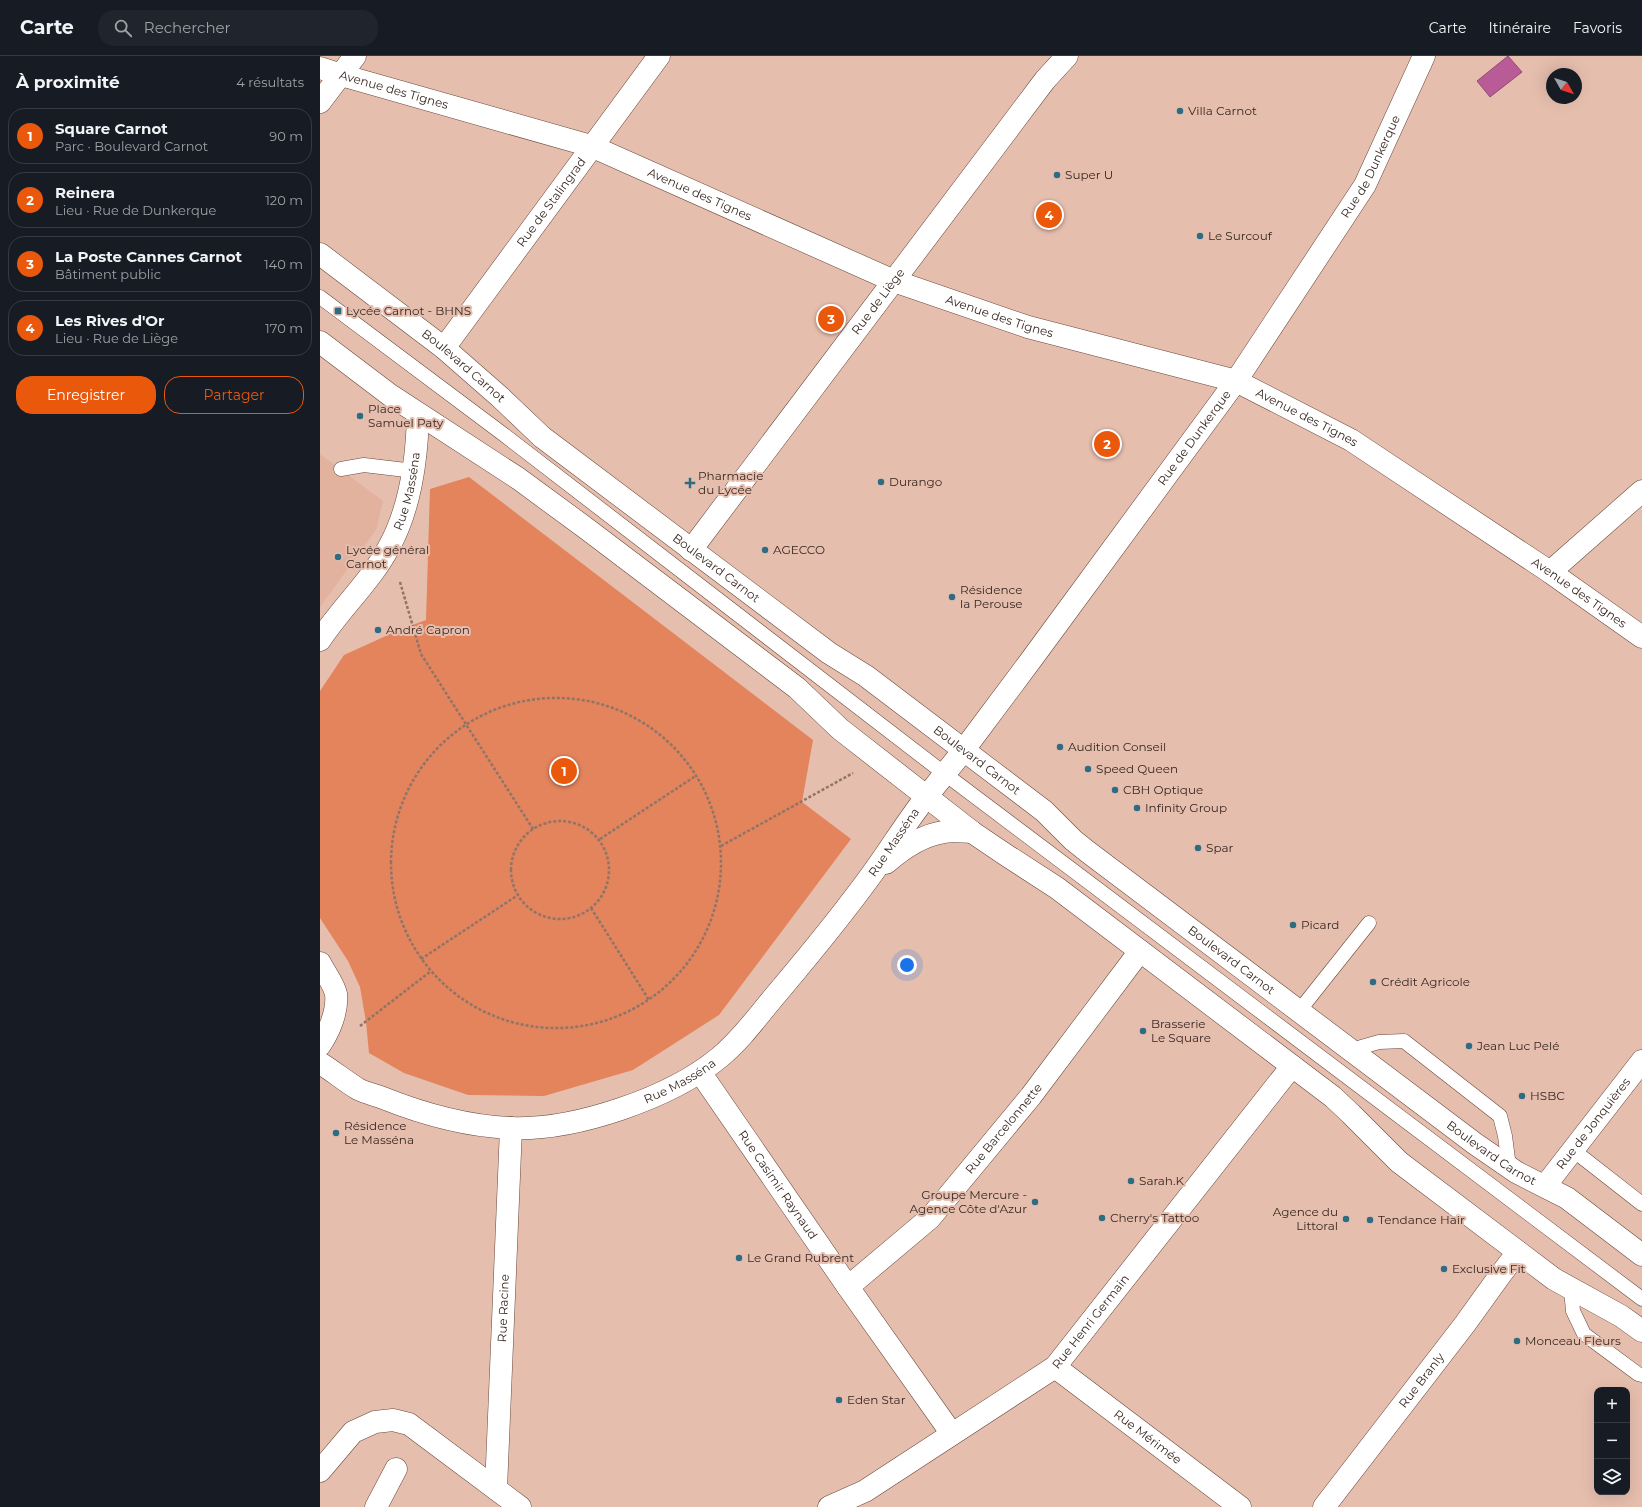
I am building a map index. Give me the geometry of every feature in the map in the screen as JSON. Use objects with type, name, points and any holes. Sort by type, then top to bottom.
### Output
[{"type":"street","points":[[320,102],[355,56]]},
{"type":"street","name":"Rue de Stalingrad","points":[[444,348],[658,56]]},
{"type":"street","name":"Rue de Liège","points":[[691,550],[1045,80],[1068,56]]},
{"type":"street","name":"Rue de Dunkerque","points":[[927,796],[963,750],[1236,382],[1365,185],[1424,56]]},
{"type":"street","name":"Avenue des Tignes","points":[[320,68],[591,146],[894,281],[1028,326],[1236,382],[1351,440],[1550,572],[1642,637]]},
{"type":"street","name":"Boulevard Carnot","points":[[320,254],[444,348],[500,397],[542,437],[829,654],[866,676],[1044,811],[1073,840],[1088,852],[1474,1143],[1509,1167],[1567,1198],[1642,1255]]},
{"type":"street","points":[[320,342],[390,395],[519,479],[796,688],[840,729],[972,832],[1057,888],[1332,1097],[1399,1162],[1554,1279],[1621,1316],[1642,1331]]},
{"type":"street","name":"Rue Masséna","points":[[320,640],[329,626],[376,568],[390,547],[404,512],[414,471],[418,414]]},
{"type":"street","points":[[1550,572],[1642,491]]},
{"type":"street","name":"Rue Masséna","points":[[320,1063],[359,1089],[401,1105],[442,1117],[511,1128],[572,1122],[632,1105],[653,1096],[700,1072],[722,1056],[747,1030],[873,874],[905,825],[927,796]]},
{"type":"street","points":[[873,874],[899,852],[934,834],[945,831],[972,832]]},
{"type":"street","name":"Rue Barcelonnette","points":[[848,1287],[930,1218],[1031,1096],[1140,951]]},
{"type":"street","points":[[320,964],[336,994],[336,1004],[331,1024],[320,1045]]},
{"type":"street","name":"Rue de Jonquières","points":[[1545,1186],[1642,1061]]},
{"type":"street","name":"Rue Henri Germain","points":[[829,1507],[865,1491],[1055,1367],[1292,1066]]},
{"type":"street","name":"Rue Casimir Raynaud","points":[[700,1072],[848,1287],[952,1434]]},
{"type":"street","name":"Rue Racine","points":[[496,1489],[511,1128]]},
{"type":"street","name":"Rue Branly","points":[[1324,1507],[1465,1324],[1500,1274],[1518,1252]]},
{"type":"street","name":"Rue Mérimée","points":[[1055,1367],[1240,1507]]},
{"type":"street","points":[[320,1471],[353,1432],[375,1422],[393,1420],[409,1424],[520,1507]]},
{"type":"street","points":[[376,1507],[396,1469]]},
{"type":"lane","points":[[320,297],[509,439],[945,774],[1642,1299]]},
{"type":"lane","points":[[341,469],[364,465],[414,471]]},
{"type":"lane","points":[[1299,1011],[1369,922]]},
{"type":"lane","points":[[1351,1050],[1379,1042],[1404,1041],[1500,1116],[1506,1136],[1509,1167]]},
{"type":"lane","points":[[1573,1150],[1642,1204]]},
{"type":"lane","points":[[1571,1289],[1573,1311],[1584,1334],[1638,1374],[1642,1375]]},
{"type":"path","points":[[390,547],[414,625],[421,654],[532,829]]},
{"type":"path","points":[[548,697],[592,700],[634,716],[670,741],[697,775],[713,809],[721,846],[720,890],[706,932],[682,970],[649,1000],[614,1018],[574,1027],[534,1027],[496,1017],[461,998],[431,971],[421,959],[398,912],[391,859],[400,807],[426,761],[465,725],[504,705],[548,697]]},
{"type":"path","points":[[721,846],[856,771]]},
{"type":"path","points":[[600,839],[697,775]]},
{"type":"path","points":[[560,820],[575,823],[588,829],[600,839],[607,853],[610,868],[608,883],[602,897],[591,908],[576,917],[560,919],[544,916],[529,908],[518,895],[512,881],[511,867],[514,852],[522,839],[532,829],[546,822],[560,820]]},
{"type":"path","points":[[421,959],[518,895]]},
{"type":"path","points":[[591,908],[649,1000]]},
{"type":"path","points":[[359,1026],[431,971]]},
{"type":"shaded area","points":[[1508,56],[1522,72],[1490,97],[1477,81]]},
{"type":"shaded area","name":"Lycée général Carnot","points":[[320,454],[383,501],[376,530],[320,607]]},
{"type":"shaded area","points":[[469,477],[813,740],[802,802],[851,839],[719,1015],[633,1070],[544,1096],[468,1095],[404,1073],[369,1053],[366,1022],[360,987],[348,961],[320,918],[320,691],[344,655],[399,630],[426,620],[430,489]]},
{"type":"place","name":"Villa Carnot","points":[[1180,111]]},
{"type":"place","name":"Super U","points":[[1057,175]]},
{"type":"place","name":"Les Rives d'Or","points":[[1049,215]]},
{"type":"place","name":"Le Surcouf","points":[[1200,236]]},
{"type":"place","name":"Lycée Carnot - BHNS","points":[[338,311]]},
{"type":"place","name":"La Poste Cannes Carnot","points":[[831,319]]},
{"type":"place","name":"Place Samuel Paty","points":[[360,416]]},
{"type":"place","name":"Reinera","points":[[1107,444]]},
{"type":"place","name":"Durango","points":[[881,482]]},
{"type":"place","name":"Pharmacie du Lycée","points":[[690,483]]},
{"type":"place","name":"AGECCO","points":[[765,550]]},
{"type":"place","name":"Lycée général Carnot","points":[[338,557]]},
{"type":"place","name":"Résidence la Perouse","points":[[952,597]]},
{"type":"place","name":"André Capron","points":[[378,630]]},
{"type":"place","name":"Audition Conseil","points":[[1060,747]]},
{"type":"place","name":"Speed Queen","points":[[1088,769]]},
{"type":"place","name":"Square Carnot","points":[[564,771]]},
{"type":"place","name":"CBH Optique","points":[[1115,790]]},
{"type":"place","name":"Infinity Group","points":[[1137,808]]},
{"type":"place","name":"Spar","points":[[1198,848]]},
{"type":"place","name":"Picard","points":[[1293,925]]},
{"type":"place","name":"Crédit Agricole","points":[[1373,982]]},
{"type":"place","name":"Brasserie Le Square","points":[[1143,1031]]},
{"type":"place","name":"Jean Luc Pelé","points":[[1469,1046]]},
{"type":"place","name":"HSBC","points":[[1522,1096]]},
{"type":"place","name":"Résidence Le Masséna","points":[[336,1133]]},
{"type":"place","name":"Sarah.K","points":[[1131,1181]]},
{"type":"place","name":"Groupe Mercure - Agence Côte d'Azur","points":[[1035,1202]]},
{"type":"place","name":"Cherry's Tattoo","points":[[1102,1218]]},
{"type":"place","name":"Agence du Littoral","points":[[1346,1219]]},
{"type":"place","name":"Tendance Hair","points":[[1370,1220]]},
{"type":"place","name":"Le Grand Rubrent","points":[[739,1258]]},
{"type":"place","name":"Exclusive Fit","points":[[1444,1269]]},
{"type":"place","name":"Monceau Fleurs","points":[[1517,1341]]},
{"type":"place","name":"Eden Star","points":[[839,1400]]}]
